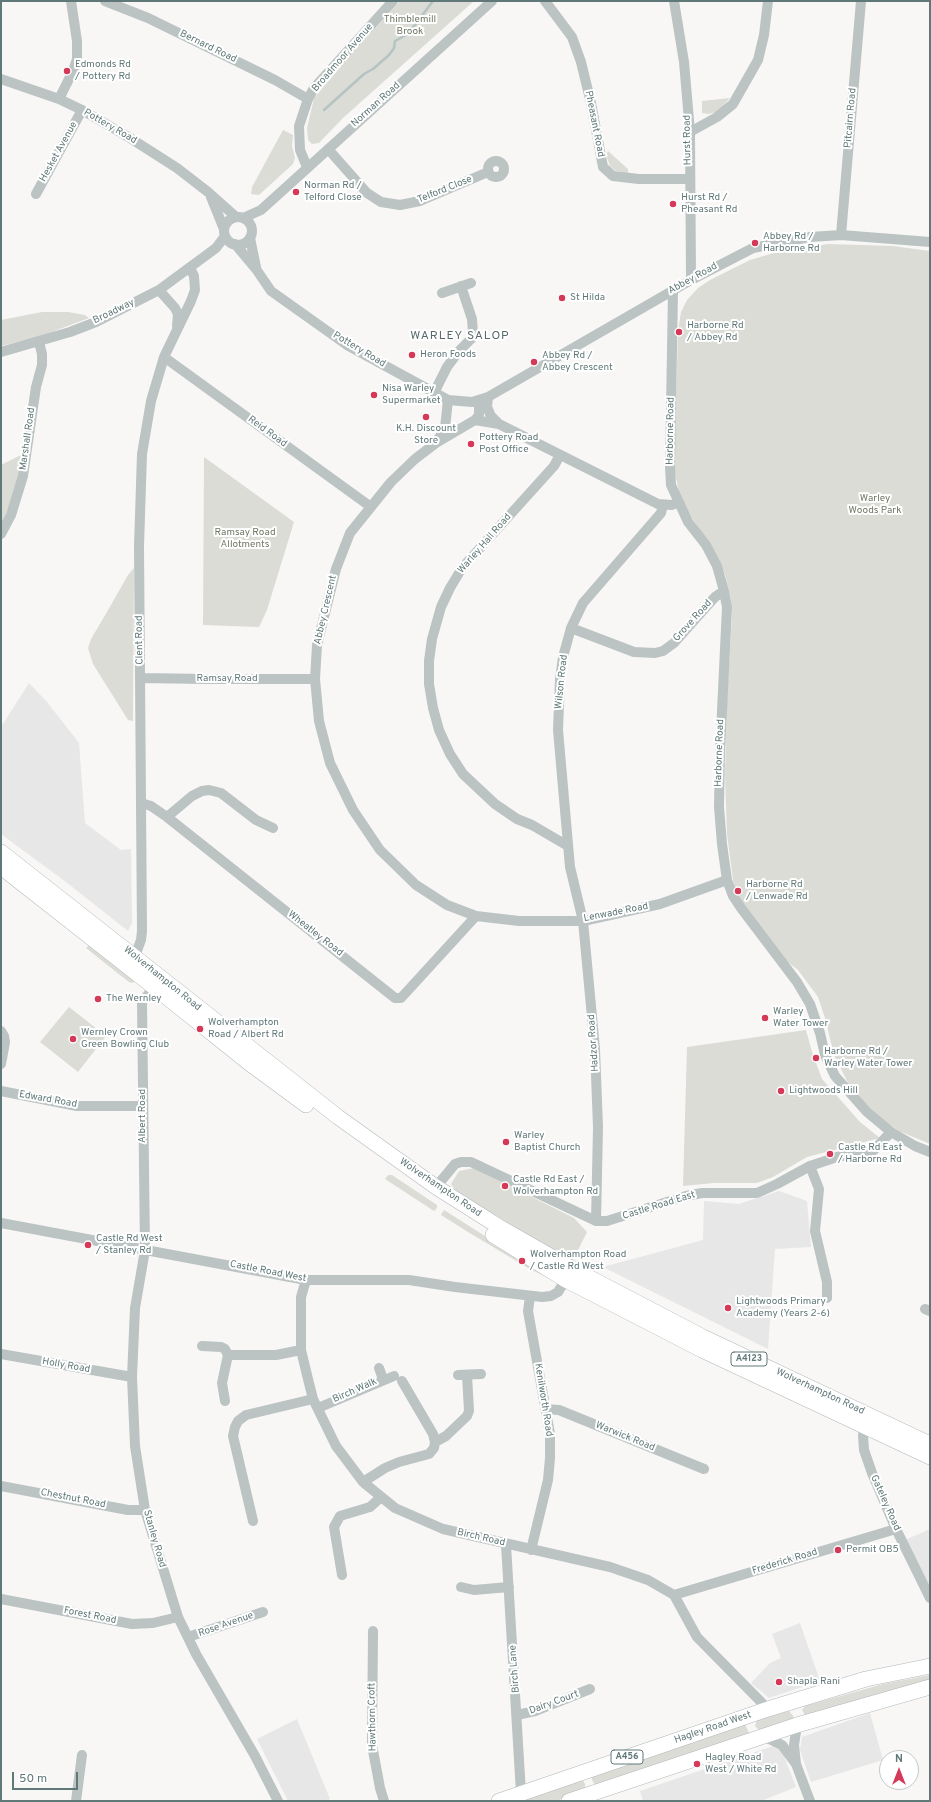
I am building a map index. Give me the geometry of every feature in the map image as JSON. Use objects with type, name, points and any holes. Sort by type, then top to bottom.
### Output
[{"type":"highway","name":"Wolverhampton Road","points":[[1,852],[314,1099],[434,1190],[479,1227],[568,1274],[702,1350],[868,1422],[930,1444]]},
{"type":"highway","name":"Wolverhampton Road","points":[[1,867],[154,986],[249,1064],[400,1173],[434,1190]]},
{"type":"highway","points":[[134,956],[154,986]]},
{"type":"highway","name":"Wolverhampton Road","points":[[868,1422],[930,1457]]},
{"type":"highway","name":"Hagley Road West","points":[[498,1801],[762,1711],[866,1679],[930,1666]]},
{"type":"highway","name":"A456","points":[[569,1801],[765,1737],[797,1725],[930,1688]]},
{"type":"highway","points":[[786,1704],[793,1707],[798,1714],[797,1725]]},
{"type":"highway","points":[[762,1711],[750,1722],[751,1728],[754,1732],[765,1737]]},
{"type":"highway","points":[[586,1771],[593,1793]]},
{"type":"street","points":[[59,99],[73,71],[77,59],[77,41],[71,1]]},
{"type":"street","name":"Bernard Road","points":[[105,1],[148,18],[275,80],[308,99]]},
{"type":"street","name":"Broadmoor Avenue","points":[[307,167],[300,150],[299,126],[308,99],[314,88],[393,1]]},
{"type":"street","name":"Norman Road","points":[[251,233],[261,210],[492,1]]},
{"type":"street","name":"Pheasant Road","points":[[545,1],[572,37],[581,62],[591,102],[603,167],[613,176],[639,179],[689,179]]},
{"type":"street","name":"Hurst Road","points":[[674,1],[684,62],[690,132],[689,179],[691,280]]},
{"type":"street","points":[[690,132],[717,117],[734,104],[758,60],[764,35],[768,1]]},
{"type":"street","name":"Pitcairn Road","points":[[840,236],[861,1]]},
{"type":"street","name":"Pottery Road","points":[[1,79],[59,99],[82,110],[177,168],[239,217]]},
{"type":"street","name":"Hesket Avenue","points":[[36,194],[82,110]]},
{"type":"street","name":"Telford Close","points":[[328,149],[367,193],[380,202],[400,205],[420,202],[488,172]]},
{"type":"street","name":"Pottery Road","points":[[208,192],[229,238],[256,269],[271,291],[347,345],[434,393],[448,400],[465,402],[484,399]]},
{"type":"street","name":"Norman Road","points":[[239,217],[261,210]]},
{"type":"street","points":[[239,217],[250,224],[251,233],[244,243],[229,238],[228,221],[239,217]]},
{"type":"street","name":"Pottery Road","points":[[251,233],[256,269]]},
{"type":"street","name":"Abbey Road","points":[[484,399],[691,280],[753,248],[810,237],[840,236],[930,242]]},
{"type":"street","name":"Broadway","points":[[1,352],[39,342],[96,322],[159,290],[229,238]]},
{"type":"street","name":"Clent Road","points":[[134,956],[141,940],[142,931],[139,546],[142,454],[151,401],[164,357],[195,290],[194,276],[190,268]]},
{"type":"street","points":[[442,293],[471,282]]},
{"type":"street","points":[[434,393],[447,367],[459,351],[472,338],[472,319],[461,286]]},
{"type":"street","name":"Clent Road","points":[[159,290],[175,308],[178,314],[177,328]]},
{"type":"street","name":"Harborne Road","points":[[673,291],[670,467],[672,485],[688,522],[706,545],[717,566],[727,607],[719,807],[727,880],[733,896],[741,908],[797,982],[810,1004],[825,1055],[835,1076],[867,1112],[891,1132],[915,1146],[930,1152]]},
{"type":"street","name":"Marshall Road","points":[[1,534],[11,515],[23,476],[36,387],[42,365],[42,354],[39,342]]},
{"type":"street","name":"Reid Road","points":[[164,357],[371,507]]},
{"type":"street","points":[[471,423],[479,415],[484,399]]},
{"type":"street","points":[[484,399],[491,416],[499,424],[658,504],[672,505],[679,502]]},
{"type":"street","name":"Abbey Crescent","points":[[436,443],[445,428],[447,418],[446,405],[448,400]]},
{"type":"street","points":[[447,418],[454,424],[499,424]]},
{"type":"street","name":"Abbey Crescent","points":[[471,423],[436,443],[410,463],[391,482],[350,533],[336,569],[317,645],[315,679],[318,721],[330,763],[354,810],[380,850],[416,885],[447,905],[476,916]]},
{"type":"street","name":"Warley Hall Road","points":[[560,455],[554,466],[462,568],[450,588],[441,607],[432,639],[429,661],[429,684],[439,730],[450,754],[463,774],[495,804],[517,819],[532,825],[568,846]]},
{"type":"street","name":"Wilson Road","points":[[570,867],[558,730],[558,701],[563,657],[571,628],[583,603],[661,513],[663,505]]},
{"type":"street","name":"Grove Road","points":[[571,628],[634,652],[655,653],[662,651],[674,643],[715,597],[724,591]]},
{"type":"street","name":"Ramsay Road","points":[[140,678],[207,680],[315,679]]},
{"type":"street","points":[[167,817],[192,796],[202,791],[209,790],[221,793],[256,820],[273,828]]},
{"type":"street","name":"Wheatley Road","points":[[141,803],[151,806],[167,817],[395,998],[401,998],[476,916]]},
{"type":"street","name":"Hadzor Road","points":[[570,867],[583,921],[595,1049],[598,1127],[596,1221]]},
{"type":"street","name":"Lenwade Road","points":[[476,916],[519,921],[583,921],[660,904],[727,880]]},
{"type":"street","name":"Albert Road","points":[[145,1250],[142,1002],[154,986]]},
{"type":"street","points":[[1,1031],[5,1042],[1,1064]]},
{"type":"street","name":"Edward Road","points":[[1,1091],[77,1106],[144,1106]]},
{"type":"street","name":"Castle Road East","points":[[596,1221],[607,1221],[691,1195],[720,1192],[757,1193],[810,1166],[837,1157],[874,1150],[891,1132]]},
{"type":"street","points":[[434,1190],[455,1164],[460,1162],[471,1162],[596,1221]]},
{"type":"street","points":[[810,1166],[819,1189],[815,1231],[822,1281],[827,1298]]},
{"type":"street","name":"Castle Road West","points":[[1,1223],[306,1280],[409,1280],[530,1296],[550,1296],[558,1292],[568,1274]]},
{"type":"street","name":"Stanley Road","points":[[145,1250],[135,1308],[132,1377],[135,1446],[145,1510],[178,1618],[196,1654],[255,1756],[278,1801]]},
{"type":"street","name":"Birch Road","points":[[306,1280],[301,1297],[301,1350],[315,1403],[336,1446],[363,1482],[380,1497],[395,1508],[443,1529],[610,1567],[648,1580],[674,1595]]},
{"type":"street","name":"Kenilworth Road","points":[[530,1296],[528,1311],[550,1434],[548,1480],[531,1550]]},
{"type":"street","points":[[202,1346],[221,1347],[225,1349],[228,1355],[222,1383],[225,1401]]},
{"type":"street","points":[[228,1355],[276,1355],[301,1350]]},
{"type":"street","name":"Holly Road","points":[[1,1354],[132,1377]]},
{"type":"street","points":[[379,1368],[383,1379]]},
{"type":"street","points":[[363,1482],[385,1468],[399,1462],[429,1454],[434,1448],[435,1442],[446,1436],[467,1416],[469,1410],[463,1375],[481,1374]]},
{"type":"street","name":"Birch Walk","points":[[253,1521],[233,1436],[238,1421],[246,1415],[315,1403],[383,1379],[398,1378],[433,1434],[435,1442]]},
{"type":"street","name":"Warwick Road","points":[[546,1409],[559,1410],[704,1469]]},
{"type":"street","name":"Gateley Road","points":[[868,1422],[862,1435],[864,1450],[896,1529],[930,1598]]},
{"type":"street","name":"Chestnut Road","points":[[1,1486],[128,1510],[145,1510]]},
{"type":"street","points":[[342,1575],[334,1527],[340,1516],[370,1507],[380,1497]]},
{"type":"street","name":"Frederick Road","points":[[674,1595],[896,1529]]},
{"type":"street","name":"Birch Lane","points":[[506,1544],[518,1715],[521,1793]]},
{"type":"street","points":[[461,1587],[474,1590],[509,1587]]},
{"type":"street","points":[[674,1595],[697,1638],[762,1711]]},
{"type":"street","name":"Forest Road","points":[[1,1601],[132,1624],[154,1623],[178,1618]]},
{"type":"street","name":"Rose Avenue","points":[[188,1637],[264,1612]]},
{"type":"street","name":"Hawthorn Croft","points":[[374,1631],[372,1745],[384,1801]]},
{"type":"street","name":"Dairy Court","points":[[518,1715],[535,1711],[590,1689]]},
{"type":"street","points":[[797,1725],[794,1745],[796,1764],[810,1801]]},
{"type":"street","points":[[765,1737],[782,1745],[796,1764]]},
{"type":"street","points":[[76,1801],[82,1755]]},
{"type":"shaded area","points":[[29,683],[47,702],[79,743],[85,823],[121,850],[131,849],[132,923],[128,931],[66,882],[1,834],[1,727]]},
{"type":"shaded area","name":"Lightwoods Primary Academy (Years 2-6)","points":[[779,1191],[807,1201],[811,1247],[775,1249],[768,1349],[603,1267],[703,1240],[704,1201],[739,1204]]},
{"type":"shaded area","points":[[930,1529],[930,1591],[905,1540]]},
{"type":"shaded area","points":[[800,1623],[820,1681],[769,1698],[751,1683],[770,1663],[781,1658],[772,1634]]},
{"type":"shaded area","points":[[870,1713],[880,1750],[879,1750],[879,1761],[811,1782],[800,1750],[802,1737]]},
{"type":"shaded area","points":[[297,1719],[330,1799],[325,1801],[288,1801],[257,1739]]},
{"type":"shaded area","points":[[776,1745],[781,1748],[796,1787],[761,1801],[643,1801],[640,1791]]},
{"type":"green space","name":"Thimblemill Brook","points":[[400,1],[474,1],[343,118],[319,143],[312,144],[308,140],[307,128],[314,98]]},
{"type":"green space","points":[[730,98],[717,112],[708,114],[702,113],[702,101]]},
{"type":"green space","points":[[283,130],[293,135],[292,146],[295,158],[293,164],[259,195],[251,194],[252,187]]},
{"type":"green space","points":[[608,151],[628,169],[628,173],[616,171],[610,166],[606,155]]},
{"type":"green space","name":"Warley Woods Park","points":[[829,244],[893,246],[930,251],[930,1144],[899,1131],[877,1116],[849,1085],[834,1055],[818,997],[798,970],[784,959],[740,899],[735,889],[727,834],[725,775],[727,699],[732,615],[731,599],[725,574],[720,562],[688,512],[679,491],[674,470],[678,331],[681,312],[687,300],[698,288],[710,280],[750,260],[784,250]]},
{"type":"green space","points":[[42,312],[68,312],[85,315],[89,318],[41,336],[1,346],[1,320]]},
{"type":"green space","points":[[21,455],[17,485],[1,527],[1,465]]},
{"type":"green space","name":"Ramsay Road Allotments","points":[[204,457],[294,522],[267,610],[259,627],[203,625]]},
{"type":"green space","points":[[134,568],[133,721],[128,720],[93,664],[88,648],[91,639],[128,575]]},
{"type":"green space","points":[[89,945],[136,980],[132,983],[129,982],[86,948]]},
{"type":"green space","name":"Wernley Crown Green Bowling Club","points":[[69,1007],[106,1036],[78,1072],[40,1042]]},
{"type":"green space","points":[[806,1030],[822,1079],[860,1122],[880,1138],[807,1157],[773,1177],[757,1183],[714,1183],[683,1186],[687,1047]]},
{"type":"green space","points":[[474,1168],[574,1218],[587,1232],[572,1262],[456,1191],[451,1184],[459,1171]]},
{"type":"green space","points":[[388,1175],[392,1175],[437,1205],[437,1208],[434,1211],[385,1179]]},
{"type":"green space","points":[[444,1210],[556,1282],[528,1268],[441,1215]]},
{"type":"green space","points":[[930,1675],[930,1683],[806,1717],[802,1710],[805,1706],[883,1684]]},
{"type":"green space","points":[[789,1711],[794,1717],[790,1722],[761,1732],[755,1726],[757,1720]]},
{"type":"green space","points":[[745,1724],[749,1733],[596,1787],[592,1780],[592,1776]]},
{"type":"green space","points":[[582,1779],[585,1784],[585,1790],[556,1801],[512,1801]]},
{"type":"waterway","name":"Thimblemill Brook","points":[[324,110],[364,74],[373,69],[389,55],[394,48],[395,41],[408,34],[433,1]]},
{"type":"place","name":"Edmonds Rd / Pottery Rd","points":[[67,71]]},
{"type":"place","name":"Norman Rd / Telford Close","points":[[296,192]]},
{"type":"place","name":"Hurst Rd / Pheasant Rd","points":[[673,204]]},
{"type":"place","name":"Abbey Rd / Harborne Rd","points":[[755,243]]},
{"type":"place","name":"St Hilda","points":[[562,298]]},
{"type":"place","name":"Harborne Rd / Abbey Rd","points":[[679,332]]},
{"type":"place","name":"Heron Foods","points":[[412,355]]},
{"type":"place","name":"Abbey Rd / Abbey Crescent","points":[[534,362]]},
{"type":"place","name":"Nisa Warley Supermarket","points":[[374,395]]},
{"type":"place","name":"K.H. Discount Store","points":[[426,417]]},
{"type":"place","name":"Pottery Road Post Office","points":[[471,444]]},
{"type":"place","name":"Harborne Rd / Lenwade Rd","points":[[738,891]]},
{"type":"place","name":"The Wernley","points":[[98,999]]},
{"type":"place","name":"Warley Water Tower","points":[[765,1018]]},
{"type":"place","name":"Wolverhampton Road / Albert Rd","points":[[200,1029]]},
{"type":"place","name":"Wernley Crown Green Bowling Club","points":[[73,1039]]},
{"type":"place","name":"Harborne Rd / Warley Water Tower","points":[[816,1058]]},
{"type":"place","name":"Lightwoods Hill","points":[[781,1091]]},
{"type":"place","name":"Warley Baptist Church","points":[[506,1142]]},
{"type":"place","name":"Castle Rd East / Harborne Rd","points":[[830,1154]]},
{"type":"place","name":"Castle Rd East / Wolverhampton Rd","points":[[505,1186]]},
{"type":"place","name":"Castle Rd West / Stanley Rd","points":[[88,1245]]},
{"type":"place","name":"Wolverhampton Road / Castle Rd West","points":[[522,1261]]},
{"type":"place","name":"Lightwoods Primary Academy (Years 2-6)","points":[[728,1308]]},
{"type":"place","name":"Permit OB5","points":[[838,1550]]},
{"type":"place","name":"Shapla Rani","points":[[779,1682]]},
{"type":"place","name":"Hagley Road West / White Rd","points":[[697,1764]]},
{"type":"district","name":"WARLEY SALOP","points":[[460,337]]}]
